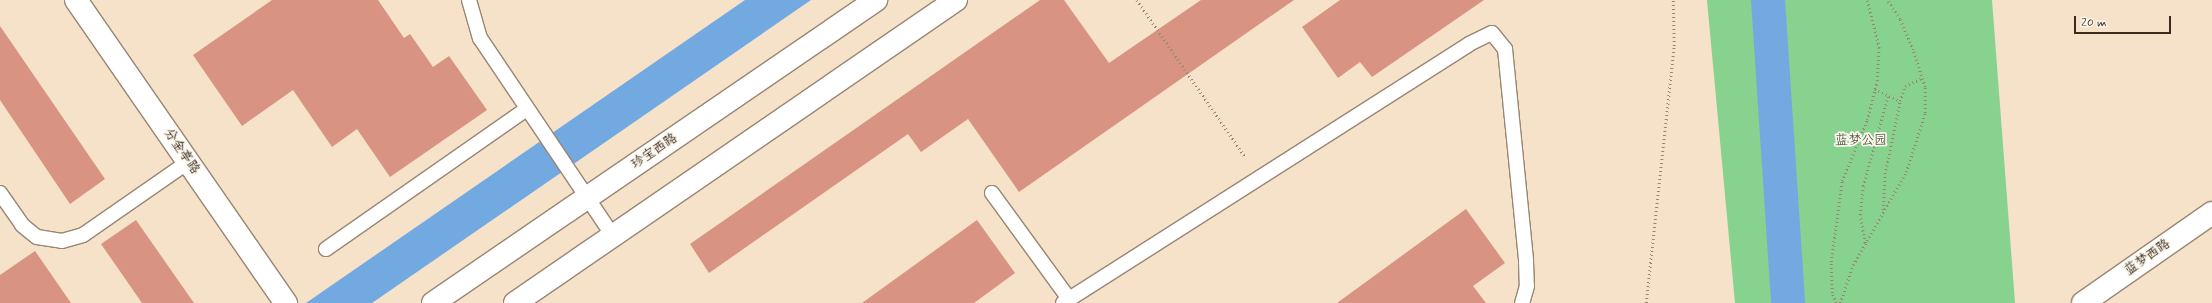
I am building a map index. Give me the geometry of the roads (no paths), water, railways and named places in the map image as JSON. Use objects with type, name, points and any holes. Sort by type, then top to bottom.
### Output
[{"type":"street","name":"分金亭路","points":[[76,0],[286,303]]},
{"type":"street","name":"珍宝西路","points":[[433,303],[876,0]]},
{"type":"street","points":[[515,303],[956,0]]},
{"type":"street","name":"蓝梦西路","points":[[2083,303],[2212,213]]},
{"type":"lane","points":[[469,0],[480,38],[613,236]]},
{"type":"lane","points":[[992,193],[1066,301],[1469,44],[1492,33],[1505,49],[1526,261],[1527,286],[1522,303]]},
{"type":"lane","points":[[326,249],[527,109]]},
{"type":"lane","points":[[0,193],[22,224],[36,237],[62,242],[83,235],[188,162]]},
{"type":"water","points":[[745,0],[811,0],[372,303],[306,303]]},
{"type":"waterway","points":[[1768,0],[1788,303]]},
{"type":"park label","name":"蓝梦公园","points":[[1861,141]]}]
